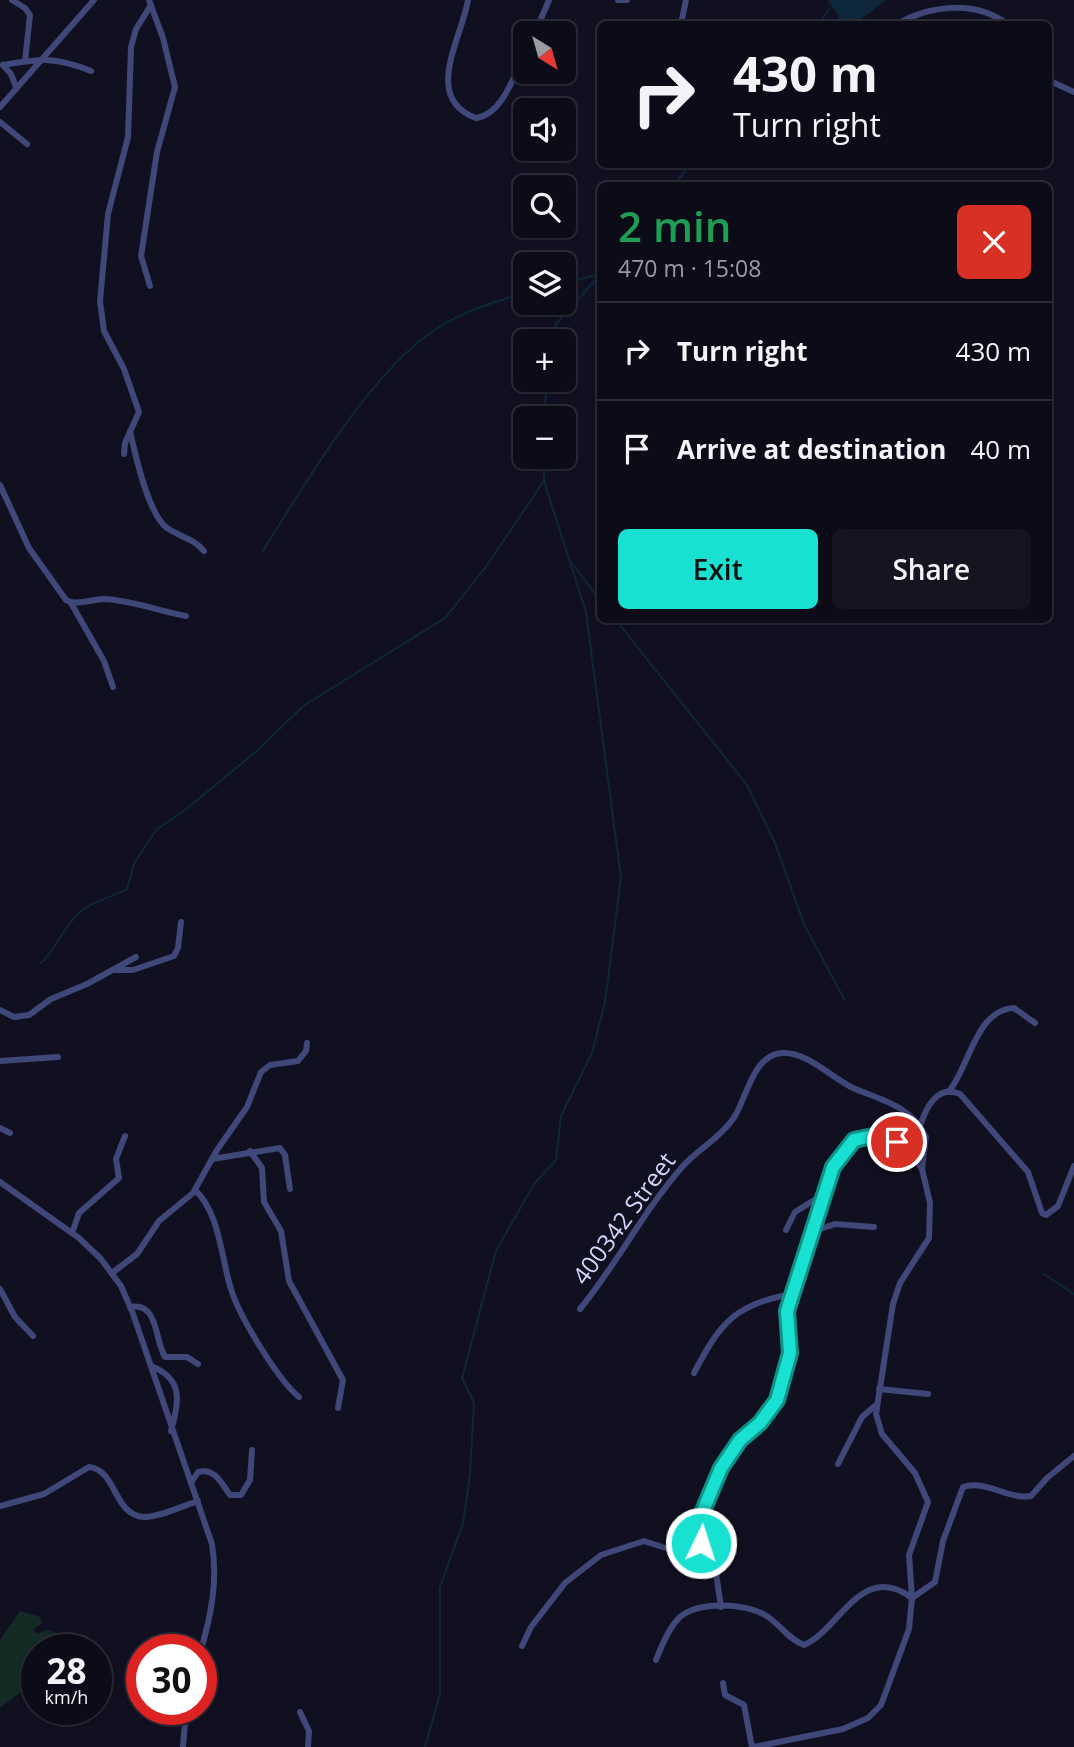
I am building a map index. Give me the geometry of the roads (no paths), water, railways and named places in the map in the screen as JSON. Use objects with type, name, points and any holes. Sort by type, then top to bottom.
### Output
[{"type":"street","points":[[12,0],[30,15],[25,61]]},
{"type":"street","points":[[80,0],[87,8]]},
{"type":"street","points":[[0,107],[94,0]]},
{"type":"street","points":[[468,0],[447,77],[449,94],[456,105],[476,118],[492,111],[513,78]]},
{"type":"street","points":[[540,21],[549,0]]},
{"type":"street","points":[[618,0],[627,0]]},
{"type":"street","points":[[682,21],[686,0]]},
{"type":"street","points":[[150,3],[163,38],[175,88],[159,144],[141,256],[150,286]]},
{"type":"street","points":[[124,454],[139,412],[124,369],[104,331],[100,301],[108,214],[128,137],[131,47],[136,29],[150,3]]},
{"type":"street","points":[[904,21],[936,6],[961,6],[996,16],[1003,21]]},
{"type":"street","points":[[1,64],[41,58],[63,60],[91,71]]},
{"type":"street","points":[[1,64],[11,74],[16,87]]},
{"type":"street","points":[[1052,81],[1074,92]]},
{"type":"street","points":[[0,122],[27,144]]},
{"type":"street","points":[[130,431],[158,517],[168,529],[192,539],[204,551]]},
{"type":"street","points":[[0,485],[35,558],[71,603],[104,661],[113,687]]},
{"type":"street","points":[[71,603],[107,599],[186,616]]},
{"type":"street","points":[[113,970],[133,970],[174,956],[178,947],[181,922]]},
{"type":"street","points":[[0,1010],[14,1017],[29,1015],[51,999],[136,957]]},
{"type":"street","points":[[922,1169],[926,1146],[920,1126],[933,1100],[948,1091],[963,1072],[976,1035],[1001,1012],[1014,1008],[1035,1023]]},
{"type":"street","points":[[112,1273],[137,1254],[159,1221],[195,1190],[247,1107],[261,1072],[270,1065],[298,1061],[307,1043]]},
{"type":"street","name":"400342 Street","points":[[580,1309],[683,1166],[728,1126],[760,1065],[774,1055],[788,1054],[803,1059],[854,1088],[890,1102],[920,1126]]},
{"type":"street","points":[[0,1061],[58,1058]]},
{"type":"street","points":[[948,1091],[967,1100],[1028,1171],[1043,1215],[1056,1210],[1074,1166]]},
{"type":"street","points":[[0,1128],[10,1133]]},
{"type":"street","points":[[72,1233],[79,1213],[120,1178],[116,1158],[125,1136]]},
{"type":"street","points":[[674,1552],[694,1549],[701,1543],[697,1525],[721,1468],[740,1440],[760,1423],[777,1400],[790,1353],[787,1311],[833,1167],[854,1140],[873,1136],[897,1142],[911,1154],[922,1169],[930,1203],[929,1238],[897,1291],[876,1405],[879,1427],[908,1464],[926,1494],[926,1510],[909,1555],[912,1598],[906,1639],[885,1697],[875,1712],[857,1723],[820,1736],[753,1747],[746,1708],[741,1702],[725,1695],[723,1683]]},
{"type":"street","points":[[212,1159],[280,1148],[285,1156],[290,1189]]},
{"type":"street","points":[[250,1151],[262,1168],[264,1202],[281,1231],[289,1281],[343,1380],[338,1408]]},
{"type":"street","points":[[0,1182],[72,1233],[112,1273],[130,1307],[212,1544],[216,1572],[214,1595],[205,1634]]},
{"type":"street","points":[[195,1190],[204,1199],[211,1215],[239,1313],[283,1381],[299,1397]]},
{"type":"street","points":[[786,1230],[796,1212],[824,1194]]},
{"type":"street","points":[[814,1226],[823,1228],[835,1224],[874,1227]]},
{"type":"street","points":[[0,1289],[15,1317],[33,1336]]},
{"type":"street","points":[[694,1373],[712,1341],[732,1319],[760,1300],[792,1294]]},
{"type":"street","points":[[130,1307],[140,1305],[148,1310],[166,1357],[187,1357],[198,1364]]},
{"type":"street","points":[[150,1366],[165,1371],[176,1389],[171,1431]]},
{"type":"street","points":[[879,1389],[928,1394]]},
{"type":"street","points":[[838,1464],[862,1417],[876,1405]]},
{"type":"street","points":[[191,1483],[198,1472],[208,1472],[217,1476],[230,1495],[241,1495],[250,1480],[252,1450]]},
{"type":"street","points":[[912,1598],[935,1582],[943,1541],[963,1487],[972,1485],[1015,1496],[1031,1496],[1047,1478],[1074,1456]]},
{"type":"street","points":[[0,1506],[44,1494],[89,1467],[104,1473],[121,1502],[134,1514],[148,1517],[198,1501]]},
{"type":"street","points":[[522,1646],[531,1627],[561,1588],[601,1555],[644,1541],[702,1561],[714,1570],[720,1607]]},
{"type":"street","points":[[656,1660],[679,1618],[701,1609],[720,1607],[757,1611],[804,1644],[813,1640],[852,1600],[868,1591],[885,1587],[912,1598]]},
{"type":"street","points":[[300,1712],[310,1737],[308,1747]]},
{"type":"street","points":[[183,1747],[185,1725]]},
{"type":"water","points":[[828,0],[886,0],[859,21],[841,21]]},
{"type":"waterway","points":[[820,21],[830,8]]},
{"type":"waterway","points":[[676,182],[688,168]]},
{"type":"waterway","points":[[576,280],[597,275]]},
{"type":"waterway","points":[[555,329],[556,324],[597,278]]},
{"type":"waterway","points":[[263,551],[340,431],[387,372],[436,329],[457,317],[513,297]]},
{"type":"waterway","points":[[545,406],[546,392]]},
{"type":"waterway","points":[[425,1747],[440,1694],[440,1587],[463,1523],[470,1475],[474,1403],[462,1378],[496,1251],[534,1184],[556,1160],[561,1116],[592,1053],[605,1002],[621,878],[586,612],[544,481],[544,469]]},
{"type":"waterway","points":[[41,963],[78,914],[127,889],[134,864],[156,830],[185,810],[258,750],[303,706],[445,618],[485,568],[544,481]]},
{"type":"waterway","points":[[571,562],[597,596]]},
{"type":"waterway","points":[[618,623],[747,785],[775,843],[804,924],[844,999]]},
{"type":"waterway","points":[[1044,1274],[1074,1294]]}]
